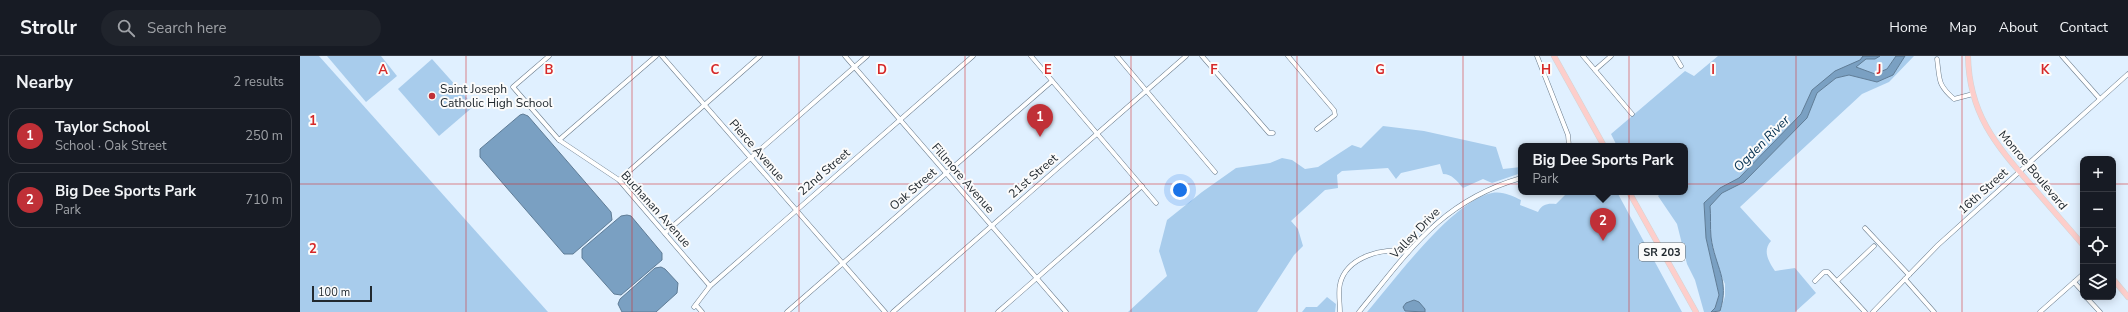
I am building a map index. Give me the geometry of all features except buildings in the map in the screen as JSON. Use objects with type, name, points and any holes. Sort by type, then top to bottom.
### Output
[{"type":"main road","points":[[1554,56],[1602,143]]},
{"type":"main road","name":"Monroe Boulevard","points":[[1968,56],[1972,94],[1980,116],[1990,134],[2019,172],[2080,242]]},
{"type":"main road","name":"SR 203","points":[[1631,195],[1696,312]]},
{"type":"main road","points":[[2116,283],[2128,297]]},
{"type":"street","name":"Buchanan Avenue","points":[[548,56],[513,87],[559,140],[619,180],[710,286]]},
{"type":"street","points":[[559,140],[656,56]]},
{"type":"street","name":"Pierce Avenue","points":[[662,56],[885,312]]},
{"type":"street","points":[[619,180],[760,56]]},
{"type":"street","name":"Fillmore Avenue","points":[[845,56],[1066,312]]},
{"type":"street","points":[[665,233],[867,56]]},
{"type":"street","name":"22nd Street","points":[[702,312],[695,306],[710,286],[973,56]]},
{"type":"street","points":[[1031,56],[1156,203]]},
{"type":"street","points":[[1117,56],[1215,172]]},
{"type":"street","name":"21st Street","points":[[893,312],[1186,56]]},
{"type":"street","points":[[1202,56],[1269,133],[1273,133]]},
{"type":"street","points":[[1537,56],[1568,135],[1569,143]]},
{"type":"street","points":[[1583,56],[1632,114]]},
{"type":"street","points":[[1595,70],[1611,56]]},
{"type":"street","points":[[1674,56],[1681,66]]},
{"type":"street","points":[[2062,56],[2100,99]]},
{"type":"street","points":[[1289,57],[1334,110],[1335,114],[1317,129]]},
{"type":"street","points":[[1937,59],[1941,86],[1954,99],[1972,94]]},
{"type":"street","name":"16th Street","points":[[1873,312],[1938,245],[2128,74]]},
{"type":"street","name":"Oak Street","points":[[786,312],[1052,80]]},
{"type":"street","name":"Valley Drive","points":[[1359,312],[1408,252],[1441,218],[1468,199],[1490,188],[1518,179]]},
{"type":"street","points":[[998,312],[1142,186]]},
{"type":"street","points":[[1864,228],[1909,275]]},
{"type":"street","points":[[1837,281],[1874,246]]},
{"type":"street","points":[[1340,312],[1340,283],[1346,273],[1360,260],[1377,252],[1398,249],[1408,252]]},
{"type":"street","points":[[1815,281],[1826,272],[1837,281],[1864,312]]},
{"type":"street","points":[[2041,312],[2080,277]]},
{"type":"street","points":[[1905,279],[1934,312]]},
{"type":"street","points":[[2074,282],[2080,289]]},
{"type":"street","points":[[2089,300],[2100,312]]},
{"type":"shaded area","points":[[300,56],[319,56],[548,312],[300,312]]},
{"type":"shaded area","points":[[327,56],[381,56],[397,76],[366,102]]},
{"type":"shaded area","points":[[1718,56],[1896,56],[1887,69],[1875,74],[1850,65],[1812,90],[1801,114],[1739,178],[1720,188],[1704,203],[1706,238],[1719,295],[1715,308],[1711,312],[1704,312],[1695,280],[1687,264],[1677,224],[1658,196],[1688,195],[1688,143],[1616,143],[1611,134],[1685,71],[1694,76]]},
{"type":"shaded area","points":[[1863,56],[1880,56],[1875,59],[1866,59],[1856,67],[1875,74],[1887,69],[1896,56],[1905,56],[1893,75],[1877,82],[1849,75],[1836,78],[1817,93],[1807,118],[1744,182],[1722,193],[1710,206],[1711,237],[1723,282],[1723,300],[1720,311],[1711,312],[1715,308],[1719,295],[1706,238],[1704,203],[1720,188],[1739,178],[1801,114],[1812,90],[1835,71],[1860,60]]},
{"type":"shaded area","points":[[1905,56],[1914,56],[1889,82],[1862,94],[1740,207],[1771,241],[1768,245],[1767,256],[1775,271],[1795,268],[1816,293],[1795,312],[1720,312],[1725,296],[1725,284],[1718,269],[1711,237],[1710,206],[1722,193],[1744,182],[1807,118],[1817,93],[1836,78],[1849,75],[1877,82],[1893,75]]},
{"type":"shaded area","points":[[432,59],[474,106],[439,136],[398,89]]},
{"type":"shaded area","points":[[523,114],[528,116],[611,212],[612,220],[573,254],[564,254],[480,157],[480,149]]},
{"type":"shaded area","points":[[1383,126],[1424,131],[1496,147],[1503,169],[1518,167],[1518,174],[1492,183],[1483,179],[1463,188],[1452,177],[1443,174],[1440,164],[1401,173],[1396,179],[1388,168],[1342,171],[1337,175],[1338,188],[1325,190],[1291,221],[1298,229],[1303,246],[1294,255],[1257,312],[1128,312],[1167,276],[1159,251],[1167,220],[1202,192],[1236,168],[1270,163],[1282,158],[1292,160],[1305,169],[1318,167],[1352,145],[1361,148]]},
{"type":"shaded area","points":[[1492,193],[1504,193],[1521,200],[1520,205],[1538,212],[1541,207],[1556,204],[1565,195],[1619,195],[1682,312],[1367,312],[1408,263],[1442,226],[1460,210],[1476,199]]},
{"type":"shaded area","points":[[621,216],[631,216],[662,253],[662,260],[621,295],[614,294],[582,258],[582,249]]},
{"type":"shaded area","points":[[661,267],[665,269],[678,283],[677,293],[656,312],[622,312],[618,304],[620,299],[655,268]]},
{"type":"shaded area","points":[[1327,297],[1336,304],[1335,312],[1302,312],[1306,307],[1317,307]]},
{"type":"shaded area","points":[[1414,300],[1419,302],[1425,309],[1425,312],[1405,311],[1403,307],[1406,303]]},
{"type":"place","name":"Saint Joseph Catholic High School","points":[[432,96]]},
{"type":"place","name":"Taylor School","points":[[1040,137]]},
{"type":"place","name":"Big Dee Sports Park","points":[[1603,241]]},
{"type":"water label","name":"Ogden River","points":[[1761,143]]}]
